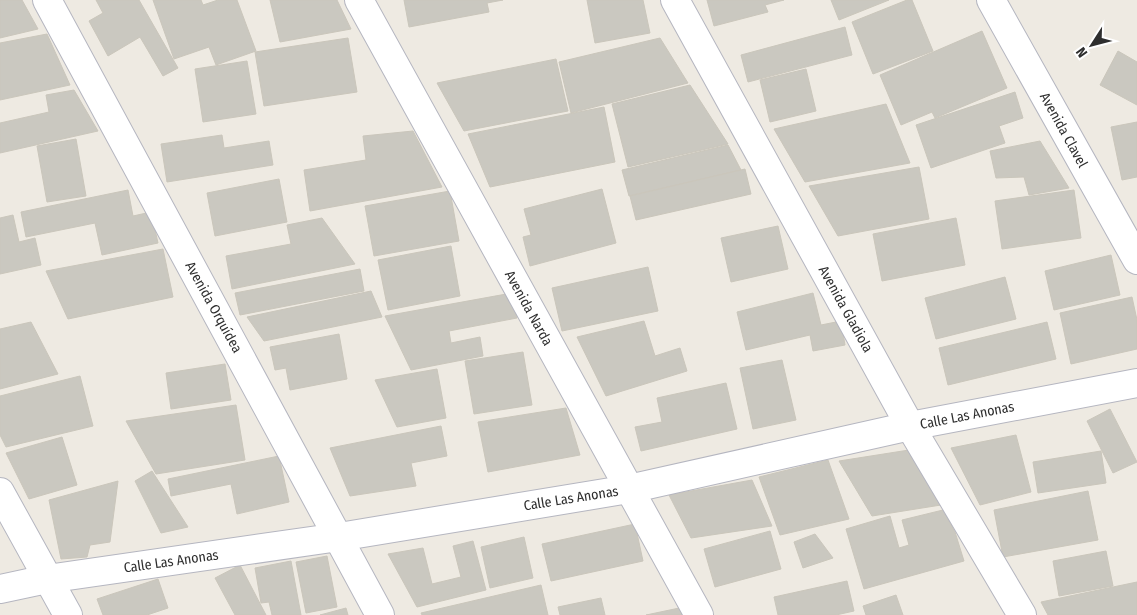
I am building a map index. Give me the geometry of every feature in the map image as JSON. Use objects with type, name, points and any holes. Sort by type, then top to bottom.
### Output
[{"type":"street","name":"Avenida Orquídea","points":[[47,0],[380,615]]},
{"type":"street","name":"Avenida Narda","points":[[359,0],[699,615]]},
{"type":"street","name":"Avenida Gladiola","points":[[675,0],[910,426],[1022,615]]},
{"type":"street","name":"Avenida Clavel","points":[[991,0],[1137,260]]},
{"type":"street","name":"Calle Las Anonas","points":[[0,589],[47,579],[339,537],[629,489],[910,426],[1137,383]]},
{"type":"street","points":[[0,492],[68,615]]},
{"type":"building","points":[[0,0],[22,0],[38,29],[0,38]]},
{"type":"building","points":[[96,0],[139,0],[178,68],[163,76],[140,37],[108,56],[89,21],[103,13]]},
{"type":"building","points":[[153,0],[201,0],[203,5],[218,0],[237,0],[256,51],[216,65],[209,47],[174,59]]},
{"type":"building","points":[[270,0],[337,0],[351,29],[280,42]]},
{"type":"building","points":[[404,0],[503,0],[487,3],[489,12],[409,27]]},
{"type":"building","points":[[587,0],[643,0],[650,33],[595,43]]},
{"type":"building","points":[[707,0],[784,0],[765,5],[768,12],[714,26]]},
{"type":"building","points":[[831,0],[889,0],[839,20]]},
{"type":"building","points":[[907,0],[912,0],[933,51],[873,74],[852,22]]},
{"type":"building","points":[[845,27],[852,55],[748,82],[741,55]]},
{"type":"building","points":[[982,31],[1007,88],[935,118],[932,112],[901,125],[880,75]]},
{"type":"building","points":[[47,34],[70,85],[0,100],[0,43]]},
{"type":"building","points":[[348,38],[357,92],[264,106],[255,52]]},
{"type":"building","points":[[660,38],[688,83],[571,113],[559,62]]},
{"type":"building","points":[[1118,51],[1137,62],[1137,105],[1100,85]]},
{"type":"building","points":[[556,59],[568,111],[464,131],[437,83]]},
{"type":"building","points":[[247,61],[256,114],[203,122],[195,69]]},
{"type":"building","points":[[806,69],[816,111],[770,122],[760,80]]},
{"type":"building","points":[[690,85],[728,144],[628,167],[612,104]]},
{"type":"building","points":[[74,90],[98,131],[0,153],[0,123],[49,112],[46,95]]},
{"type":"building","points":[[1015,92],[1023,118],[999,126],[1005,143],[931,168],[916,125]]},
{"type":"building","points":[[886,104],[910,163],[805,182],[774,129]]},
{"type":"building","points":[[604,107],[615,162],[490,187],[468,134]]},
{"type":"building","points":[[1137,122],[1137,177],[1122,180],[1111,127]]},
{"type":"building","points":[[413,131],[442,187],[310,211],[304,170],[366,160],[363,136]]},
{"type":"building","points":[[222,135],[224,148],[269,141],[273,165],[167,182],[161,144]]},
{"type":"building","points":[[76,139],[86,196],[47,202],[37,146]]},
{"type":"building","points":[[1040,141],[1069,188],[1029,195],[1024,177],[996,178],[990,151]]},
{"type":"building","points":[[728,145],[741,170],[629,196],[622,170]]},
{"type":"building","points":[[919,167],[929,219],[838,236],[809,186]]},
{"type":"building","points":[[745,169],[751,194],[636,220],[630,196]]},
{"type":"building","points":[[279,179],[287,222],[215,236],[207,193]]},
{"type":"building","points":[[602,189],[616,243],[530,266],[523,237],[531,235],[524,209]]},
{"type":"building","points":[[128,190],[133,216],[151,212],[158,243],[102,255],[95,223],[26,237],[21,212]]},
{"type":"building","points":[[1074,190],[1081,238],[1002,249],[995,201]]},
{"type":"building","points":[[450,191],[459,241],[374,256],[365,206]]},
{"type":"building","points":[[13,215],[19,242],[35,238],[41,265],[0,274],[0,218]]},
{"type":"building","points":[[322,218],[355,264],[232,289],[226,256],[291,244],[287,225]]},
{"type":"building","points":[[956,218],[965,265],[882,281],[873,234]]},
{"type":"building","points":[[778,226],[788,269],[731,282],[721,238]]},
{"type":"building","points":[[451,246],[460,296],[388,310],[378,260]]},
{"type":"building","points":[[163,249],[173,297],[68,319],[46,271]]},
{"type":"building","points":[[1111,255],[1120,295],[1054,310],[1045,271]]},
{"type":"building","points":[[648,267],[658,311],[562,331],[552,288]]},
{"type":"building","points":[[360,269],[364,291],[240,315],[235,293]]},
{"type":"building","points":[[1005,277],[1016,319],[936,339],[925,298]]},
{"type":"building","points":[[371,291],[382,317],[264,341],[247,317]]},
{"type":"building","points":[[512,293],[517,318],[449,331],[451,343],[480,337],[483,356],[411,370],[385,316]]},
{"type":"building","points":[[813,293],[821,325],[841,321],[845,345],[813,351],[810,335],[746,350],[737,312]]},
{"type":"building","points":[[1132,297],[1137,320],[1137,349],[1071,364],[1060,313]]},
{"type":"building","points":[[644,321],[655,356],[680,348],[687,371],[606,396],[577,337]]},
{"type":"building","points":[[31,322],[58,374],[0,389],[0,329]]},
{"type":"building","points":[[1047,322],[1056,359],[948,385],[939,348]]},
{"type":"building","points":[[339,334],[347,379],[290,390],[286,368],[275,370],[270,347]]},
{"type":"building","points":[[523,352],[532,405],[474,414],[465,361]]},
{"type":"building","points":[[782,360],[796,420],[753,429],[740,368]]},
{"type":"building","points":[[225,364],[231,400],[171,409],[166,373]]},
{"type":"building","points":[[437,369],[446,418],[397,427],[375,380]]},
{"type":"building","points":[[80,376],[93,426],[6,447],[0,435],[0,396]]},
{"type":"building","points":[[726,383],[737,429],[641,451],[635,427],[662,422],[657,398]]},
{"type":"building","points":[[236,405],[245,460],[156,474],[126,421]]},
{"type":"building","points":[[566,408],[580,455],[488,472],[478,422]]},
{"type":"building","points":[[1110,409],[1137,462],[1113,473],[1087,421]]},
{"type":"building","points":[[441,426],[447,456],[411,463],[416,486],[350,496],[330,448]]},
{"type":"building","points":[[1016,435],[1031,492],[980,505],[951,448]]},
{"type":"building","points":[[62,437],[77,485],[29,499],[6,453]]},
{"type":"building","points":[[909,450],[941,505],[872,516],[839,461]]},
{"type":"building","points":[[1101,451],[1106,483],[1038,493],[1033,462]]},
{"type":"building","points":[[279,456],[289,502],[237,514],[231,484],[171,496],[168,479]]},
{"type":"building","points":[[828,460],[849,519],[780,535],[759,477]]},
{"type":"building","points":[[152,471],[188,527],[161,533],[135,481]]},
{"type":"building","points":[[752,480],[772,526],[691,538],[669,495]]},
{"type":"building","points":[[118,481],[110,542],[90,545],[87,557],[61,559],[49,500]]},
{"type":"building","points":[[1088,491],[1098,540],[1003,557],[994,510]]},
{"type":"building","points":[[943,510],[955,532],[964,561],[864,589],[846,529],[890,516],[899,548],[909,545],[902,520]]},
{"type":"building","points":[[635,524],[643,561],[551,581],[542,544]]},
{"type":"building","points":[[770,531],[781,569],[715,587],[704,549]]},
{"type":"building","points":[[815,534],[833,558],[803,568],[794,542]]},
{"type":"building","points":[[524,537],[533,578],[490,588],[481,547]]},
{"type":"building","points":[[473,541],[486,590],[417,607],[388,554],[423,548],[432,584],[461,577],[453,546]]},
{"type":"building","points":[[1106,551],[1113,586],[1059,596],[1053,561]]},
{"type":"building","points":[[327,556],[337,607],[306,613],[296,562]]},
{"type":"building","points":[[291,561],[301,615],[272,615],[269,602],[261,603],[255,568]]},
{"type":"building","points":[[240,565],[266,615],[235,615],[215,578]]},
{"type":"building","points":[[158,579],[168,608],[147,615],[103,615],[97,599]]},
{"type":"building","points":[[847,581],[854,611],[836,615],[778,615],[774,597]]},
{"type":"building","points":[[1137,582],[1137,615],[1048,615],[1041,602]]},
{"type":"building","points":[[541,585],[548,615],[422,615],[421,613]]},
{"type":"building","points":[[896,595],[903,615],[866,615],[863,606]]},
{"type":"building","points":[[601,598],[605,615],[560,615],[558,607]]},
{"type":"building","points":[[684,607],[685,615],[646,615]]},
{"type":"building","points":[[346,608],[348,615],[320,615]]}]
